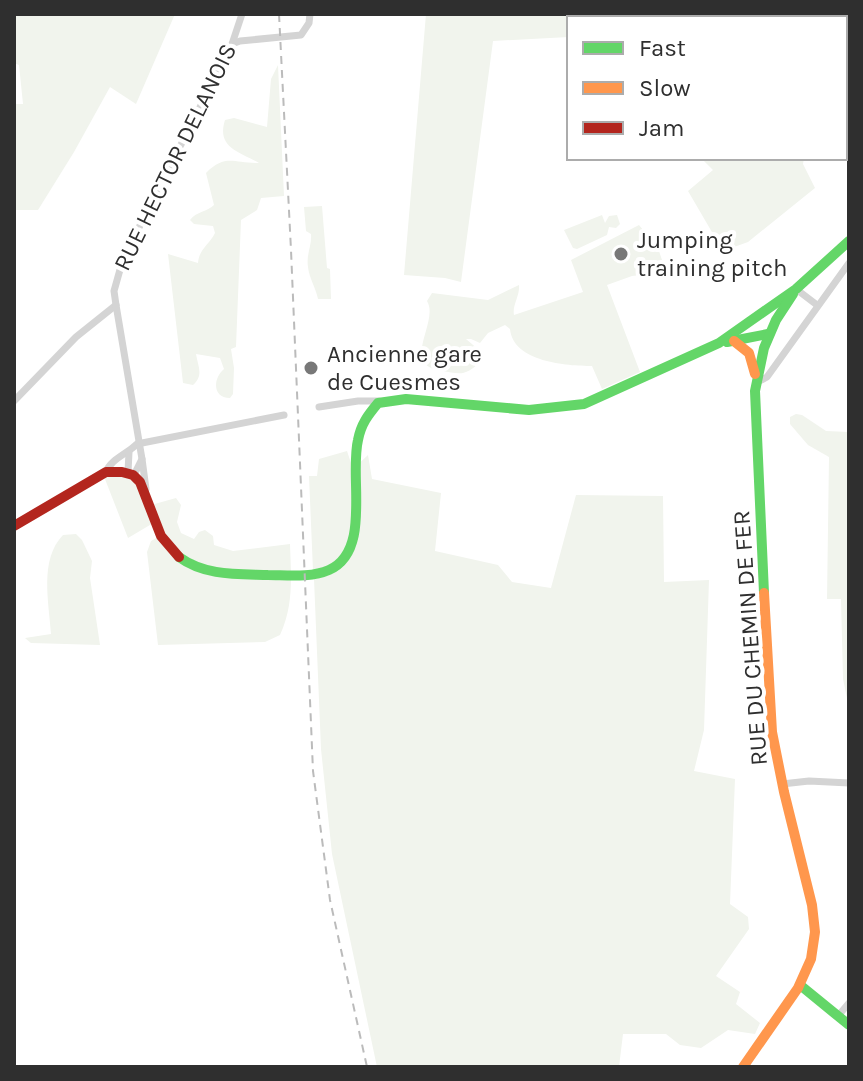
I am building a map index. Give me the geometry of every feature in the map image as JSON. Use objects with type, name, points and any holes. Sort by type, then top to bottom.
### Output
[{"type":"main road","points":[[14,526],[106,472],[131,473],[147,491],[161,536],[168,546],[198,570],[222,574],[288,574],[334,568],[346,559],[351,548],[355,518],[353,470],[359,431],[373,406],[406,399],[529,410],[569,408],[599,398],[719,343],[796,289],[849,241]]},
{"type":"main road","name":"RUE DU CHEMIN DE FER","points":[[743,1067],[800,985],[813,950],[815,925],[772,732],[755,381],[768,334],[796,289]]},
{"type":"main road","points":[[749,324],[762,328],[768,334]]},
{"type":"main road","points":[[719,343],[768,334]]},
{"type":"main road","points":[[734,341],[749,353],[755,381]]},
{"type":"main road","points":[[800,985],[849,1025]]},
{"type":"street","name":"RUE HECTOR DELANOIS","points":[[147,491],[114,291],[123,259],[232,44],[242,14]]},
{"type":"street","name":"RUE HECTOR DELANOIS","points":[[232,44],[296,36],[306,30],[310,14]]},
{"type":"street","points":[[755,381],[767,377],[849,263]]},
{"type":"street","points":[[796,289],[817,305]]},
{"type":"street","points":[[14,401],[70,343],[116,305]]},
{"type":"street","points":[[319,407],[358,401],[386,401]]},
{"type":"street","points":[[106,472],[109,465],[137,444],[284,415]]},
{"type":"street","points":[[129,452],[131,473]]},
{"type":"street","points":[[131,473],[142,459]]},
{"type":"street","points":[[782,784],[821,781],[849,783]]},
{"type":"street","points":[[838,1016],[849,1003]]},
{"type":"shaded area","points":[[14,14],[175,14],[136,104],[110,87],[38,210],[14,210],[14,104],[23,104],[19,65],[14,63]]},
{"type":"shaded area","points":[[426,14],[849,14],[847,69],[847,16],[567,16],[567,37],[493,41],[461,282],[404,275]]},
{"type":"shaded area","points":[[278,65],[284,196],[261,198],[257,210],[241,220],[236,347],[231,349],[234,368],[233,394],[230,398],[220,395],[216,387],[224,369],[220,358],[196,354],[198,378],[193,385],[183,383],[168,254],[198,263],[202,251],[215,233],[213,226],[194,224],[190,220],[214,205],[206,173],[225,161],[259,163],[232,148],[224,137],[223,129],[225,120],[234,118],[267,127],[271,79]]},
{"type":"shaded area","points":[[703,160],[804,160],[815,188],[748,242],[723,251],[688,191],[713,170]]},
{"type":"shaded area","points":[[322,206],[331,299],[318,299],[308,267],[311,234],[306,231],[304,207]]},
{"type":"shaded area","name":"Jumping training pitch","points":[[602,215],[605,223],[609,216],[617,215],[620,224],[616,228],[609,227],[607,235],[573,248],[564,230]]},
{"type":"shaded area","points":[[639,225],[658,248],[666,272],[632,276],[607,285],[640,372],[602,389],[592,366],[556,363],[531,355],[513,340],[510,329],[505,325],[488,333],[480,343],[466,339],[483,357],[466,372],[443,371],[423,361],[423,342],[430,310],[427,301],[432,293],[488,300],[519,285],[514,315],[583,292],[571,260]]},
{"type":"shaded area","points":[[796,414],[826,431],[849,432],[849,708],[843,679],[841,599],[827,599],[829,457],[808,445],[790,424],[790,417]]},
{"type":"shaded area","points":[[347,451],[353,469],[368,455],[372,479],[441,493],[435,551],[498,565],[512,582],[551,588],[576,495],[663,496],[664,582],[709,580],[704,730],[694,771],[735,779],[730,904],[748,917],[749,929],[716,976],[740,992],[736,1004],[760,1023],[755,1034],[728,1030],[701,1048],[680,1045],[666,1034],[623,1034],[619,1067],[377,1067],[332,854],[321,749],[314,579],[343,567],[351,549],[331,565],[313,571],[309,476],[317,476],[319,459]]},
{"type":"shaded area","points":[[128,472],[151,505],[176,498],[181,505],[177,522],[181,533],[194,539],[205,530],[213,536],[214,545],[233,551],[290,544],[290,601],[280,635],[265,642],[158,645],[147,552],[151,541],[160,536],[155,522],[128,538],[103,474]]},
{"type":"shaded area","points":[[76,534],[92,561],[90,578],[100,645],[31,643],[25,638],[51,634],[47,582],[51,557],[63,535]]},
{"type":"railway","points":[[279,14],[313,771],[330,900],[367,1067]]},
{"type":"traffic: fast","points":[[179,557],[200,568],[233,574],[298,576],[329,570],[342,560],[355,530],[358,440],[365,420],[378,403],[406,399],[529,410],[584,404],[719,343],[796,289],[849,241]]},
{"type":"traffic: fast","points":[[764,593],[755,391],[764,348],[776,320],[793,294]]},
{"type":"traffic: fast","points":[[727,342],[768,334]]},
{"type":"traffic: fast","points":[[800,985],[849,1025]]},
{"type":"traffic: slow","points":[[734,341],[749,353],[755,374]]},
{"type":"traffic: slow","points":[[743,1067],[798,988],[811,959],[815,932],[812,905],[772,732],[764,593]]},
{"type":"traffic: jam","points":[[14,526],[106,472],[122,472],[133,475],[140,482],[161,536],[179,557]]},
{"type":"place","name":"Jumping training pitch","points":[[621,254]]},
{"type":"place","name":"Ancienne gare de Cuesmes","points":[[311,368]]}]
